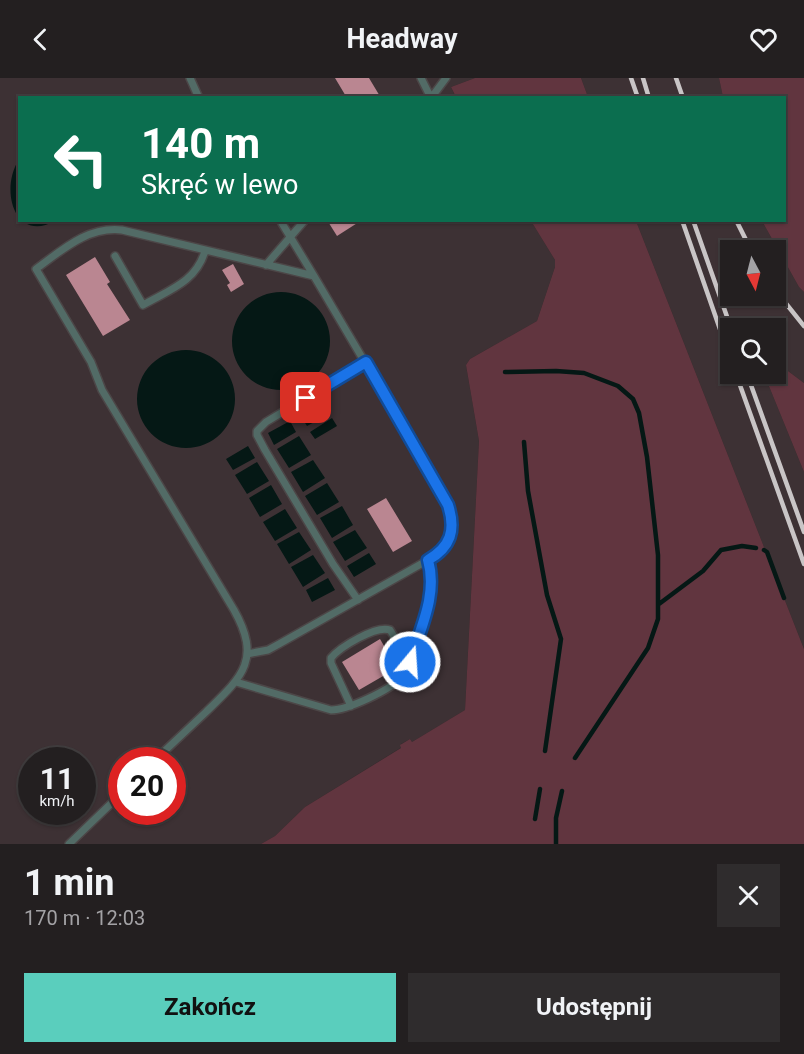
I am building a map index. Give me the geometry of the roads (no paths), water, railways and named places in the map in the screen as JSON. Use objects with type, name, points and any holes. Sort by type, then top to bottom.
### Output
[{"type":"lane","points":[[190,78],[198,96]]},
{"type":"lane","points":[[421,78],[430,96]]},
{"type":"lane","points":[[432,96],[446,78]]},
{"type":"lane","points":[[247,654],[268,650],[428,560],[443,550],[448,542],[452,522],[448,505],[366,362],[281,222]]},
{"type":"lane","points":[[266,265],[303,222]]},
{"type":"lane","points":[[168,747],[242,674],[247,654],[245,632],[240,620],[102,390],[91,362],[36,269],[71,244],[102,230],[122,230],[314,276]]},
{"type":"lane","points":[[115,256],[143,305],[188,279],[199,267],[205,251]]},
{"type":"lane","points":[[358,600],[333,564],[276,470],[259,440],[257,431],[266,422],[366,362]]},
{"type":"lane","points":[[236,682],[331,710],[341,710],[401,678],[410,662],[431,594],[432,575],[428,560]]},
{"type":"lane","points":[[351,706],[331,663],[338,651],[373,631],[385,628],[390,630],[410,662]]},
{"type":"lane","points":[[69,844],[108,806]]},
{"type":"waterway","points":[[505,372],[584,373],[618,386],[633,399],[639,413],[647,457],[658,555],[658,619],[648,648],[575,758]]},
{"type":"waterway","points":[[524,442],[528,491],[547,595],[561,639],[545,751]]},
{"type":"waterway","points":[[659,604],[703,571],[721,550],[742,546],[756,548]]},
{"type":"waterway","points":[[764,550],[767,552],[784,598]]},
{"type":"waterway","points":[[535,819],[540,789]]},
{"type":"waterway","points":[[556,844],[556,818],[562,791]]},
{"type":"railway","points":[[631,78],[637,96]]},
{"type":"railway","points":[[643,78],[648,96]]},
{"type":"railway","points":[[676,78],[682,96]]},
{"type":"railway","points":[[683,222],[720,329]]},
{"type":"railway","points":[[694,222],[727,318]]},
{"type":"railway","points":[[737,222],[746,240]]},
{"type":"railway","points":[[786,304],[804,326]]},
{"type":"railway","points":[[740,384],[804,564]]},
{"type":"railway","points":[[751,384],[804,532]]}]
